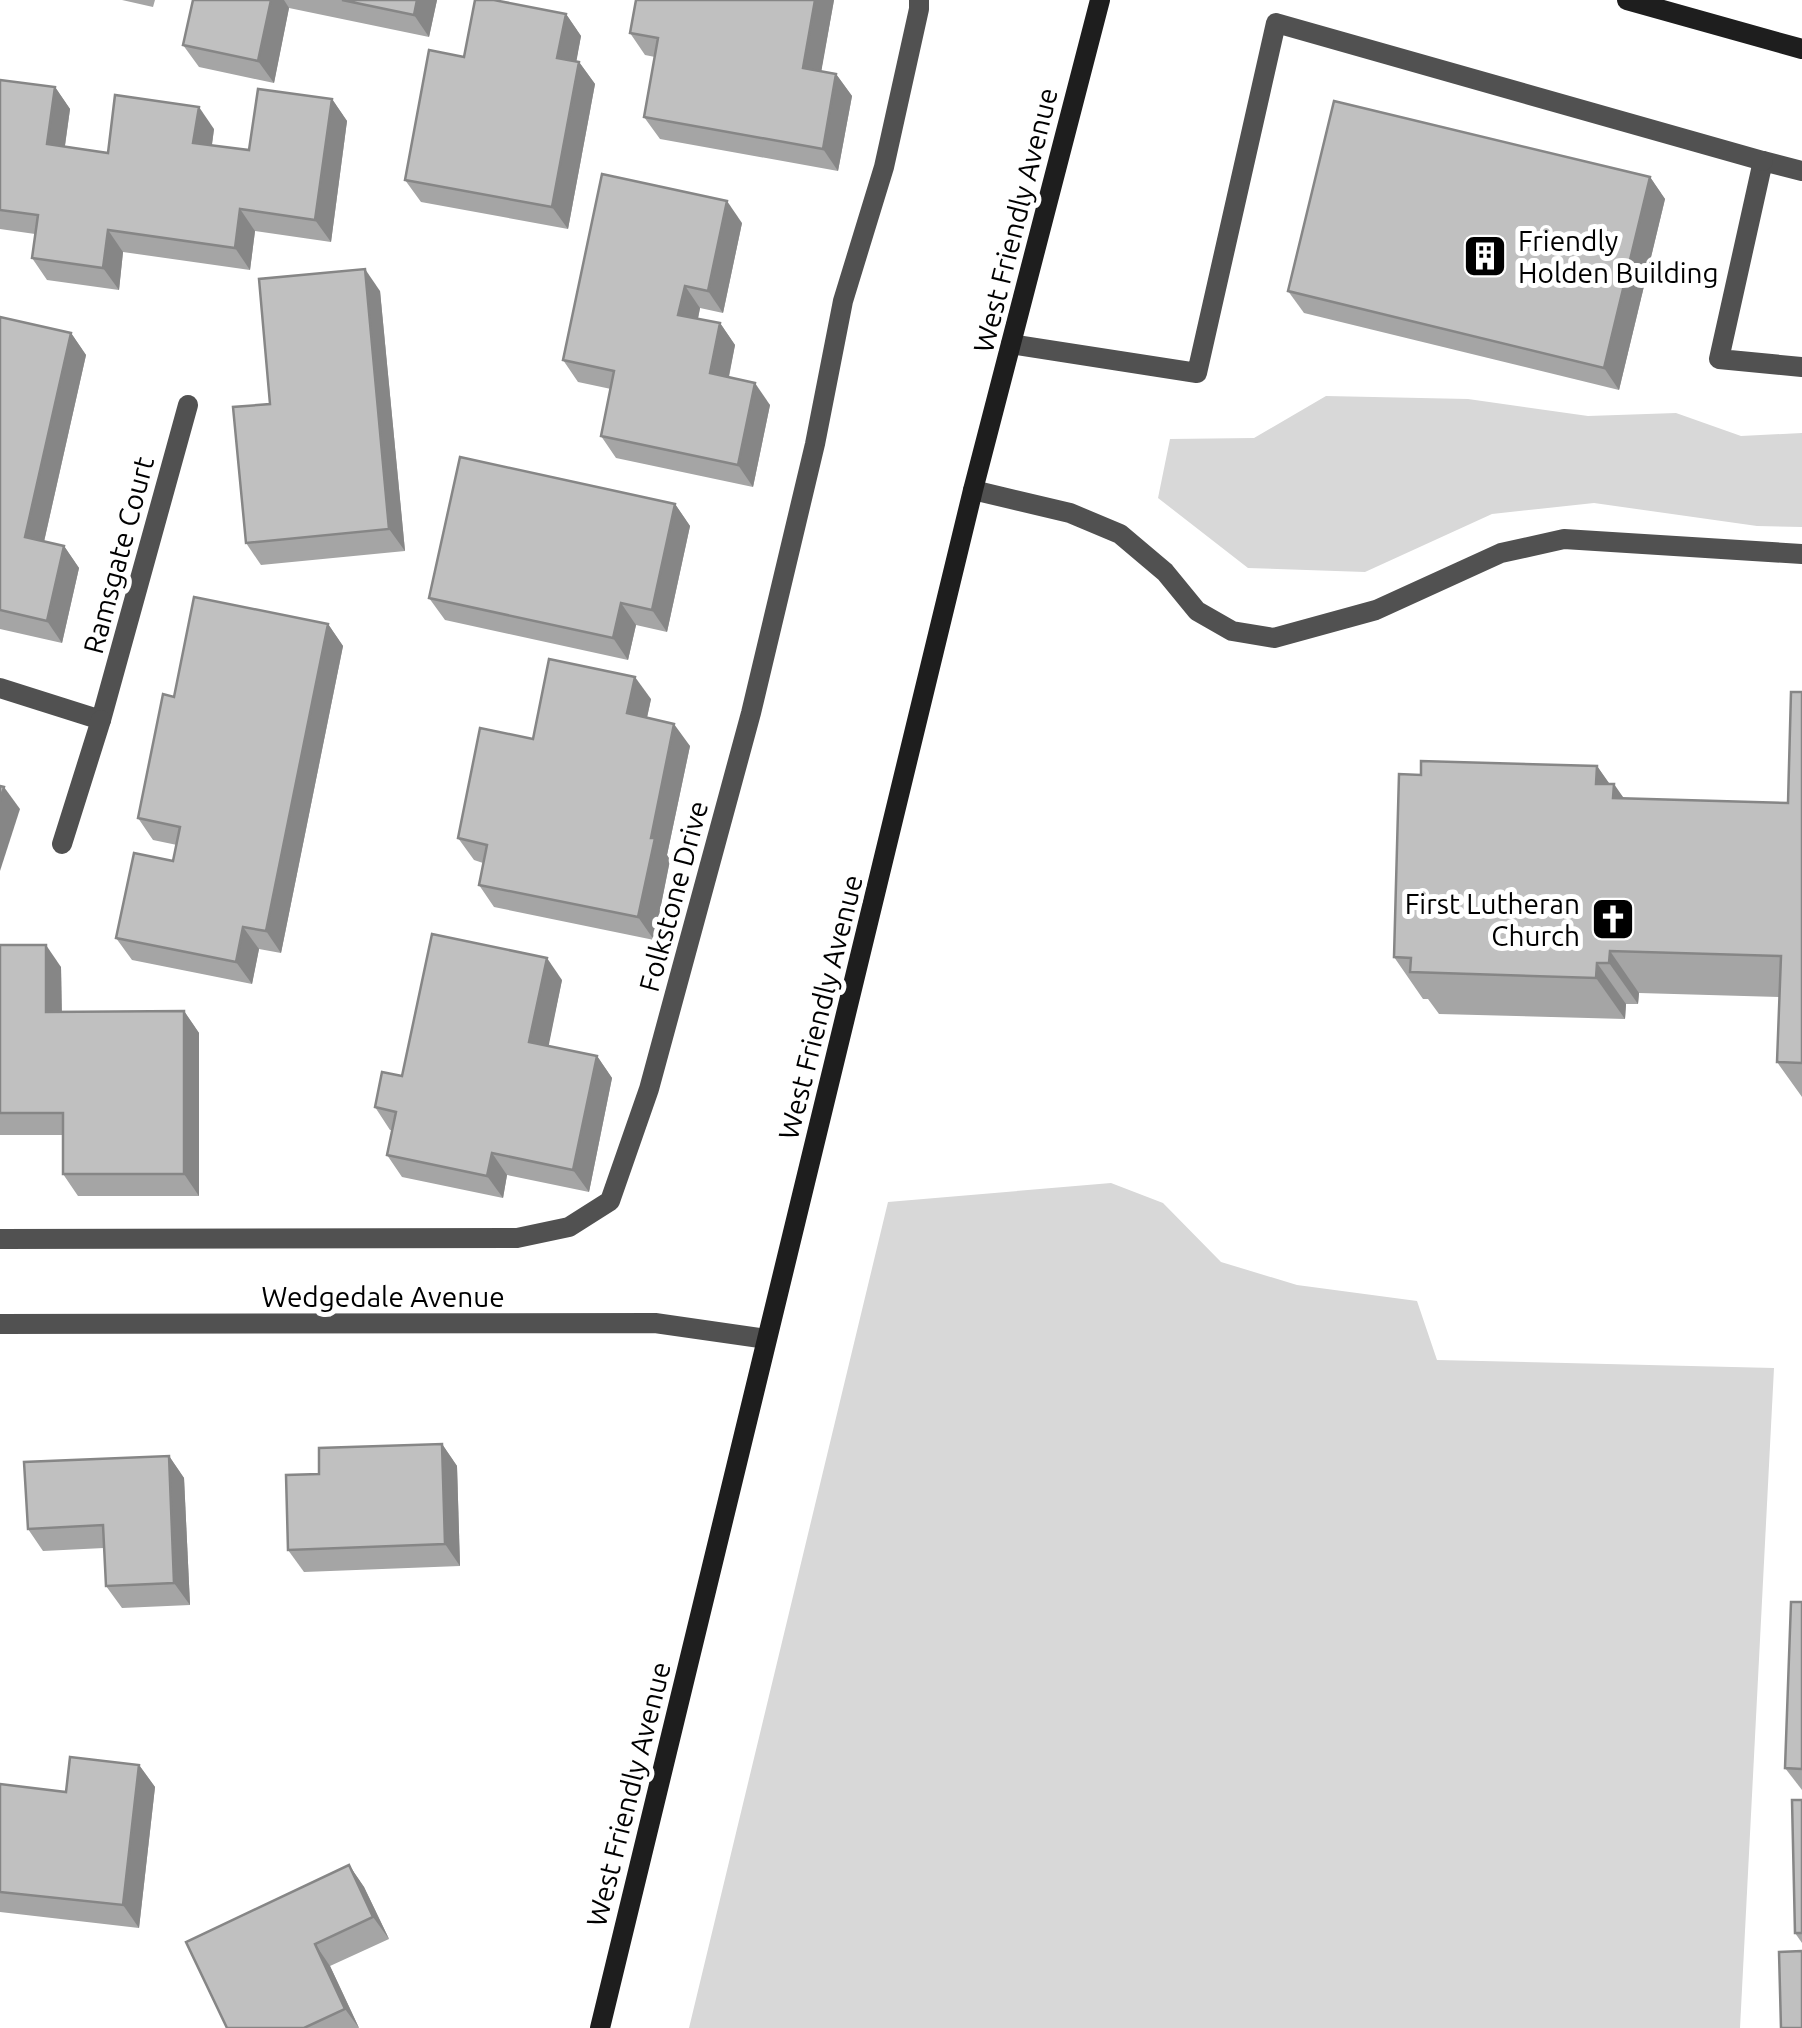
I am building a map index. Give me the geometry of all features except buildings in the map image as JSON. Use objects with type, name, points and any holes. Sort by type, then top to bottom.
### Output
[{"type":"main road","name":"West Friendly Avenue","points":[[600,2028],[973,490],[1100,0]]},
{"type":"main road","points":[[1627,0],[1802,49]]},
{"type":"street","name":"Folkstone Drive","points":[[0,1238],[517,1238],[570,1227],[610,1201],[649,1089],[752,713],[816,444],[843,301],[884,167],[920,10],[919,0]]},
{"type":"street","points":[[1011,344],[1197,373],[1276,23],[1802,171]]},
{"type":"street","points":[[1762,161],[1719,359],[1802,367]]},
{"type":"street","name":"Ramsgate Court","points":[[62,844],[101,720],[188,405]]},
{"type":"street","points":[[973,490],[1070,513],[1120,534],[1165,572],[1198,611],[1232,631],[1274,638],[1376,610],[1501,552],[1564,539],[1802,554]]},
{"type":"street","points":[[0,688],[101,720]]},
{"type":"street","name":"Wedgedale Avenue","points":[[0,1324],[655,1323],[766,1339]]},
{"type":"shaded area","points":[[1326,396],[1468,399],[1588,416],[1676,413],[1741,436],[1802,433],[1802,527],[1757,526],[1594,503],[1492,514],[1365,572],[1248,568],[1158,498],[1170,439],[1254,438]]},
{"type":"shaded area","points":[[1111,1183],[1163,1203],[1221,1262],[1297,1285],[1417,1301],[1437,1360],[1774,1368],[1740,2028],[689,2028],[888,1202]]},
{"type":"place","name":"Friendly Holden Building","points":[[1485,256]]},
{"type":"place","name":"First Lutheran Church","points":[[1613,919]]}]
